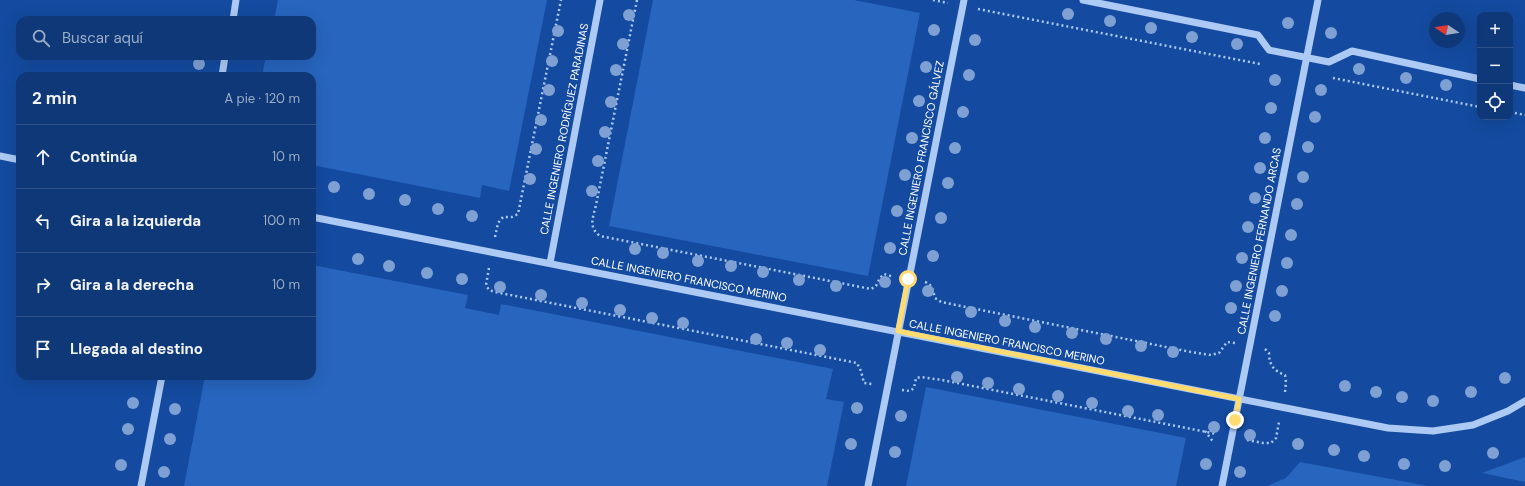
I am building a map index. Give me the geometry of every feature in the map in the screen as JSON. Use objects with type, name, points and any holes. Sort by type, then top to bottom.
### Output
[{"type":"street","points":[[233,16],[236,0]]},
{"type":"street","name":"CALLE INGENIERO RODRÍGUEZ PARADINAS","points":[[550,263],[600,0]]},
{"type":"street","points":[[1083,0],[1258,35],[1268,50],[1329,62],[1352,51],[1477,78]]},
{"type":"street","name":"CALLE INGENIERO FERNANDO ARCAS","points":[[1222,486],[1318,0]]},
{"type":"street","name":"CALLE INGENIERO FRANCISCO GÁLVEZ","points":[[868,486],[963,3]]},
{"type":"street","points":[[223,72],[225,60]]},
{"type":"street","points":[[1513,86],[1525,88]]},
{"type":"street","points":[[0,156],[16,159]]},
{"type":"street","name":"CALLE INGENIERO FRANCISCO MERINO","points":[[316,218],[1388,428],[1433,432],[1473,425],[1508,412],[1525,401]]},
{"type":"street","points":[[141,486],[161,380]]},
{"type":"path","points":[[561,0],[518,214],[512,217],[503,217],[498,223],[486,285],[489,290],[857,363],[864,383],[910,391],[914,388],[916,378],[921,377],[1263,443],[1271,443],[1276,438],[1286,385],[1285,375],[1274,370],[1269,362],[1269,353],[1264,348],[1227,342],[1219,353],[1211,356],[941,302],[935,298],[932,287],[927,282],[884,274],[876,286],[871,289],[600,236],[595,232],[592,226],[637,0]]},
{"type":"path","points":[[933,0],[963,3],[1268,65]]},
{"type":"path","points":[[1304,72],[1477,106]]},
{"type":"path","points":[[1513,113],[1525,115]]},
{"type":"shaded area","points":[[278,0],[547,0],[509,191],[482,185],[480,198],[316,166],[316,72],[263,72],[265,60],[316,60],[316,16],[275,16]]},
{"type":"shaded area","points":[[653,0],[854,0],[920,13],[868,276],[609,226]]},
{"type":"shaded area","points":[[316,266],[468,295],[465,308],[499,315],[501,304],[833,369],[826,399],[844,402],[827,486],[184,486],[204,380],[316,380]]},
{"type":"shaded area","points":[[926,387],[1186,438],[1176,486],[906,486]]},
{"type":"shaded area","points":[[1525,457],[1525,482],[1482,473]]},
{"type":"shaded area","points":[[1300,462],[1428,486],[1267,486],[1286,478]]},
{"type":"route","points":[[908,279],[898,331],[1239,399],[1235,420]]}]
